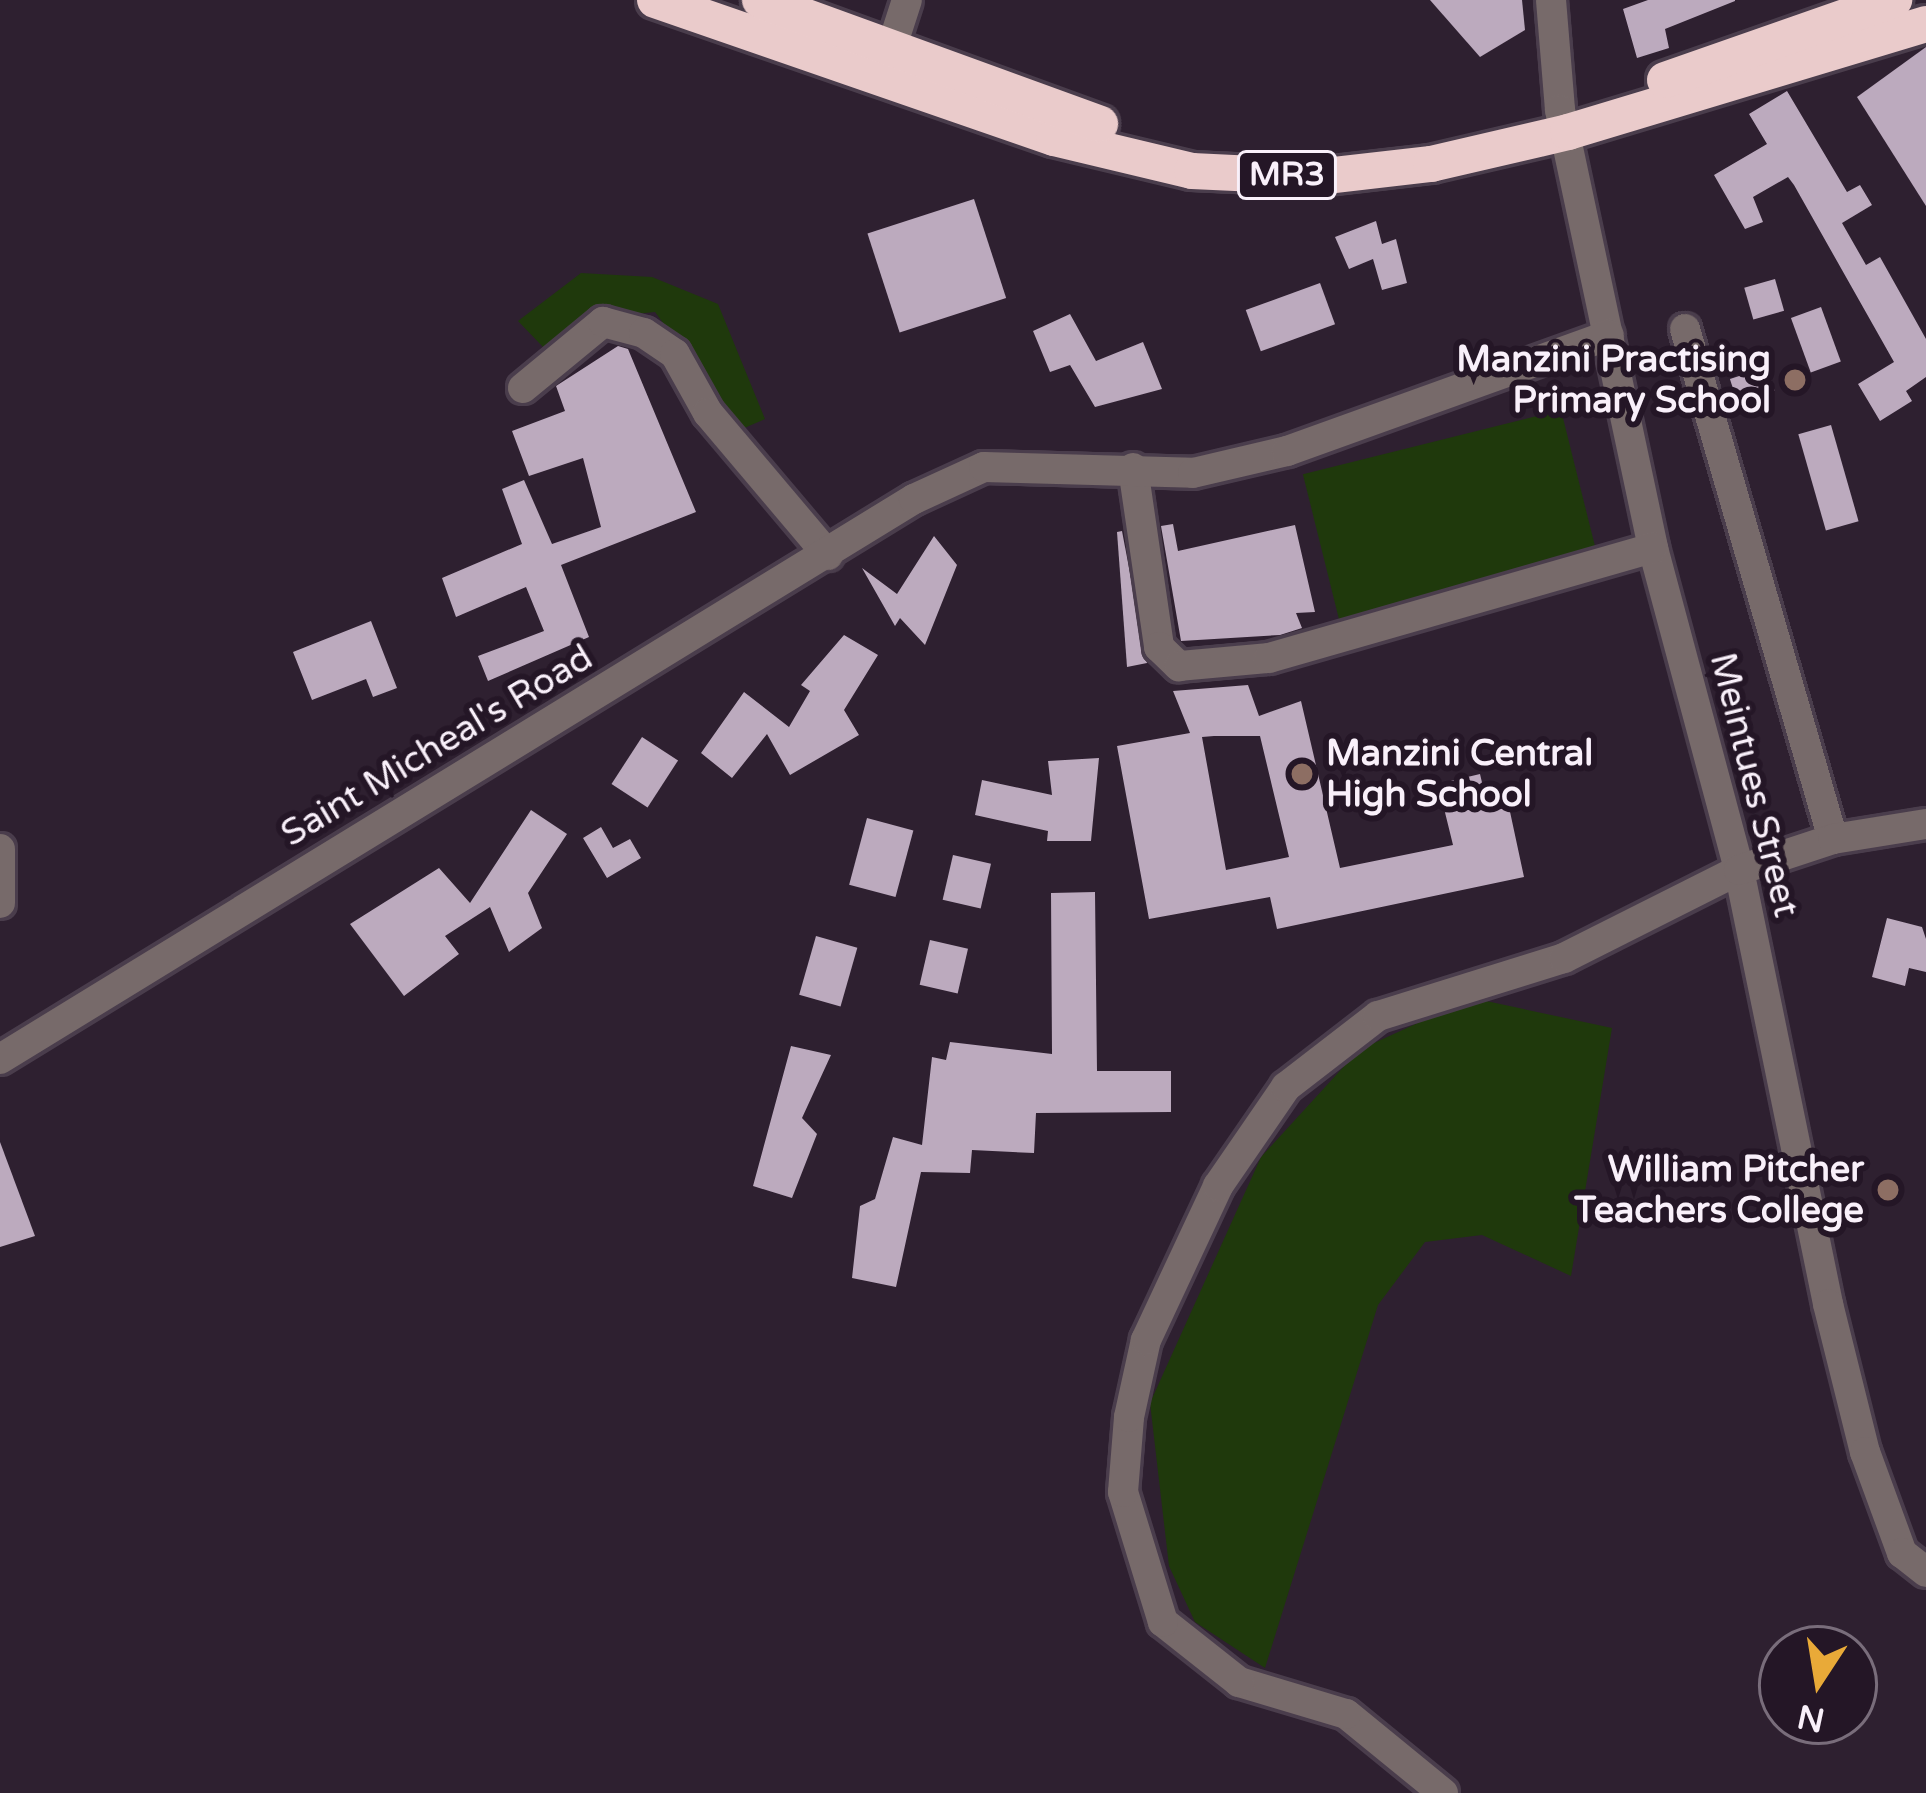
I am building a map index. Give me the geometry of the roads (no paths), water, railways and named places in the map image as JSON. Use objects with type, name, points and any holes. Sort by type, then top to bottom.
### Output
[{"type":"highway","name":"MR3","points":[[655,0],[888,61],[1066,116],[1196,147],[1314,154],[1564,121],[1926,24]]},
{"type":"highway","name":"MR3","points":[[760,0],[888,61]]},
{"type":"highway","name":"MR3","points":[[1564,121],[1894,0]]},
{"type":"street","points":[[888,61],[907,0]]},
{"type":"street","name":"Meintues Street","points":[[1551,0],[1564,121],[1653,548],[1739,871],[1865,1452],[1902,1553],[1926,1572]]},
{"type":"street","points":[[523,388],[603,322],[644,333],[675,354],[708,412],[828,555]]},
{"type":"street","points":[[1685,329],[1834,839]]},
{"type":"street","name":"Saint Micheal's Road","points":[[0,1059],[914,499],[983,467],[1192,472],[1287,451],[1609,335]]},
{"type":"street","points":[[1133,468],[1159,647],[1179,666],[1270,658],[1653,548]]},
{"type":"street","points":[[1443,1793],[1346,1714],[1239,1682],[1162,1622],[1123,1492],[1146,1340],[1219,1186],[1286,1087],[1378,1016],[1564,958],[1739,871],[1834,839],[1926,824]]},
{"type":"street","points":[[0,849],[0,903]]},
{"type":"place","name":"Manzini Practising Primary School","points":[[1795,380]]},
{"type":"place","name":"Manzini Central High School","points":[[1302,774]]},
{"type":"place","name":"William Pitcher Teachers College","points":[[1888,1190]]}]
